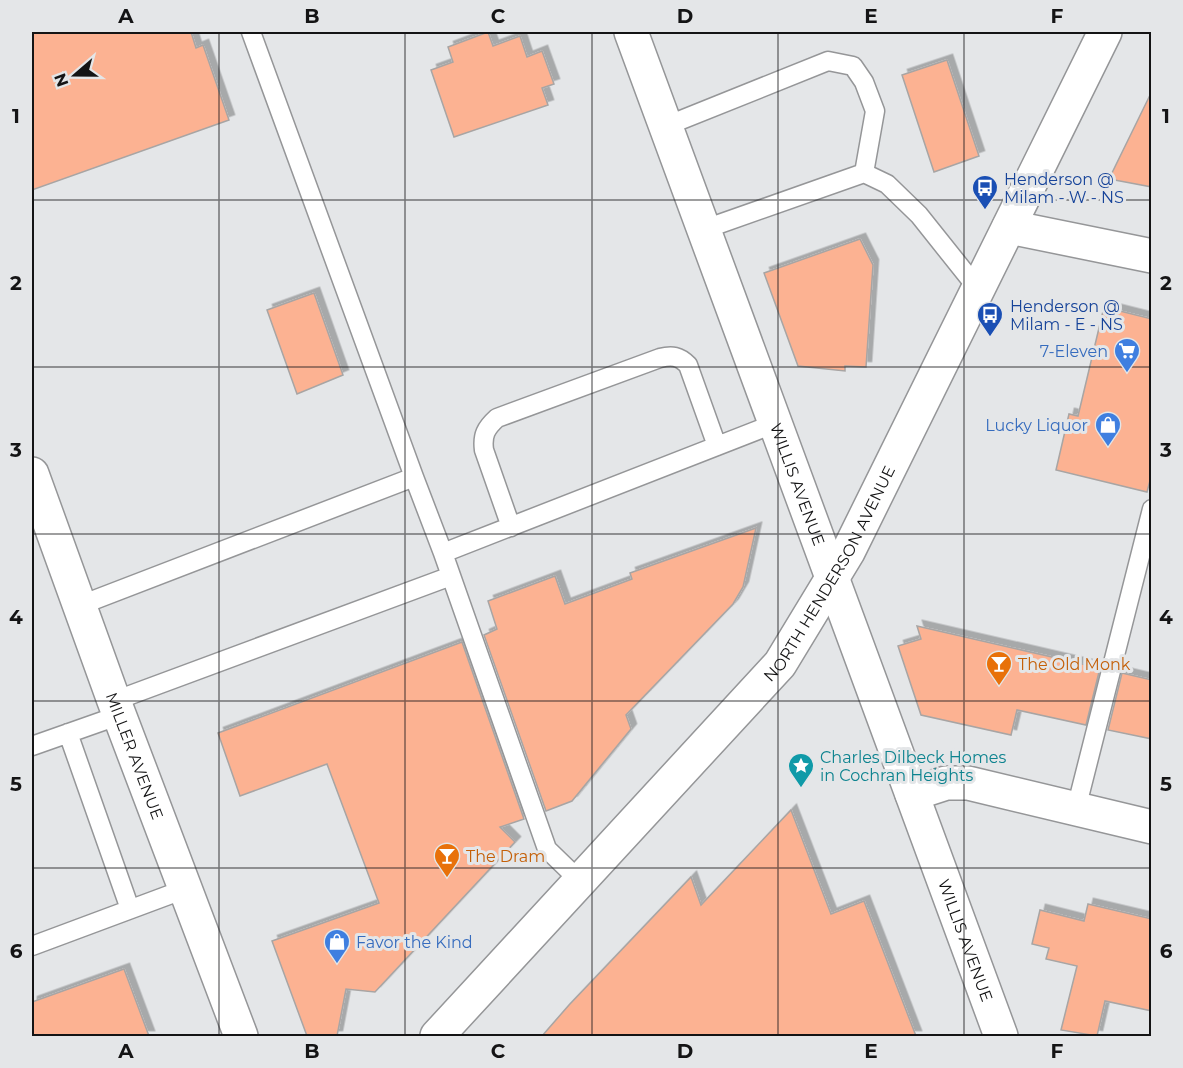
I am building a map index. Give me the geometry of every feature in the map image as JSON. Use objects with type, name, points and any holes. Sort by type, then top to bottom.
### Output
[{"type":"street","name":"WILLIS AVENUE","points":[[631,32],[1001,1036]]},
{"type":"street","name":"NORTH HENDERSON AVENUE","points":[[437,1036],[780,664],[833,579],[1105,32]]},
{"type":"street","points":[[1009,227],[1152,256]]},
{"type":"street","name":"MILLER AVENUE","points":[[32,474],[117,708],[241,1036]]},
{"type":"street","points":[[912,794],[946,783],[969,783],[1152,827]]},
{"type":"lane","points":[[251,32],[443,553],[548,849],[580,881]]},
{"type":"lane","points":[[666,126],[828,61],[853,66],[864,82],[876,111],[864,173]]},
{"type":"lane","points":[[705,229],[864,173],[888,184],[919,215],[978,289]]},
{"type":"lane","points":[[511,527],[484,450],[483,437],[488,427],[497,418],[660,357],[670,356],[681,358],[688,365],[717,446]]},
{"type":"lane","points":[[443,553],[776,423]]},
{"type":"lane","points":[[81,605],[414,477]]},
{"type":"lane","points":[[1076,809],[1148,537],[1152,508]]},
{"type":"lane","points":[[32,746],[68,733],[117,708],[451,576]]},
{"type":"lane","points":[[68,733],[130,909]]},
{"type":"lane","points":[[32,946],[185,889]]},
{"type":"building","points":[[32,32],[191,32],[196,48],[203,45],[229,120],[32,190]]},
{"type":"building","points":[[488,32],[493,46],[520,36],[527,57],[542,51],[554,84],[542,88],[548,105],[454,137],[431,70],[453,62],[448,47]]},
{"type":"building","points":[[947,60],[979,156],[934,172],[902,75]]},
{"type":"building","points":[[1152,91],[1152,187],[1109,179]]},
{"type":"building","points":[[860,239],[873,265],[866,367],[845,366],[845,371],[798,366],[764,273]]},
{"type":"building","points":[[314,293],[343,375],[297,394],[267,310]]},
{"type":"building","points":[[1104,307],[1152,319],[1152,473],[1147,492],[1056,470],[1069,414],[1078,416]]},
{"type":"building","points":[[756,528],[743,587],[733,604],[626,715],[631,729],[572,801],[546,811],[484,635],[497,629],[488,601],[555,576],[565,604],[632,579],[630,573]]},
{"type":"building","name":"The Old Monk","points":[[917,626],[1100,668],[1086,725],[1017,710],[1011,735],[921,715],[898,646],[921,639]]},
{"type":"building","points":[[462,642],[524,819],[500,827],[515,842],[375,992],[346,989],[337,1036],[307,1036],[272,941],[379,903],[327,764],[240,796],[218,733]]},
{"type":"building","points":[[1122,673],[1152,680],[1152,739],[1108,730]]},
{"type":"building","points":[[791,810],[831,914],[864,901],[916,1036],[542,1036],[691,877],[701,905]]},
{"type":"building","points":[[1088,904],[1152,919],[1152,1011],[1105,1001],[1097,1036],[1061,1030],[1077,966],[1046,959],[1049,948],[1032,944],[1040,910],[1084,921]]},
{"type":"building","points":[[124,969],[149,1036],[32,1036],[32,1002]]},
{"type":"place","name":"Henderson @ Milam - W - NS","points":[[985,211]]},
{"type":"place","name":"Henderson @ Milam - E - NS","points":[[990,338]]},
{"type":"place","name":"7-Eleven","points":[[1127,374]]},
{"type":"place","name":"Lucky Liquor","points":[[1108,448]]},
{"type":"place","name":"The Old Monk","points":[[999,687]]},
{"type":"place","name":"Charles Dilbeck Homes in Cochran Heights","points":[[801,789]]},
{"type":"place","name":"The Dram","points":[[447,879]]},
{"type":"place","name":"Favor the Kind","points":[[337,965]]}]
